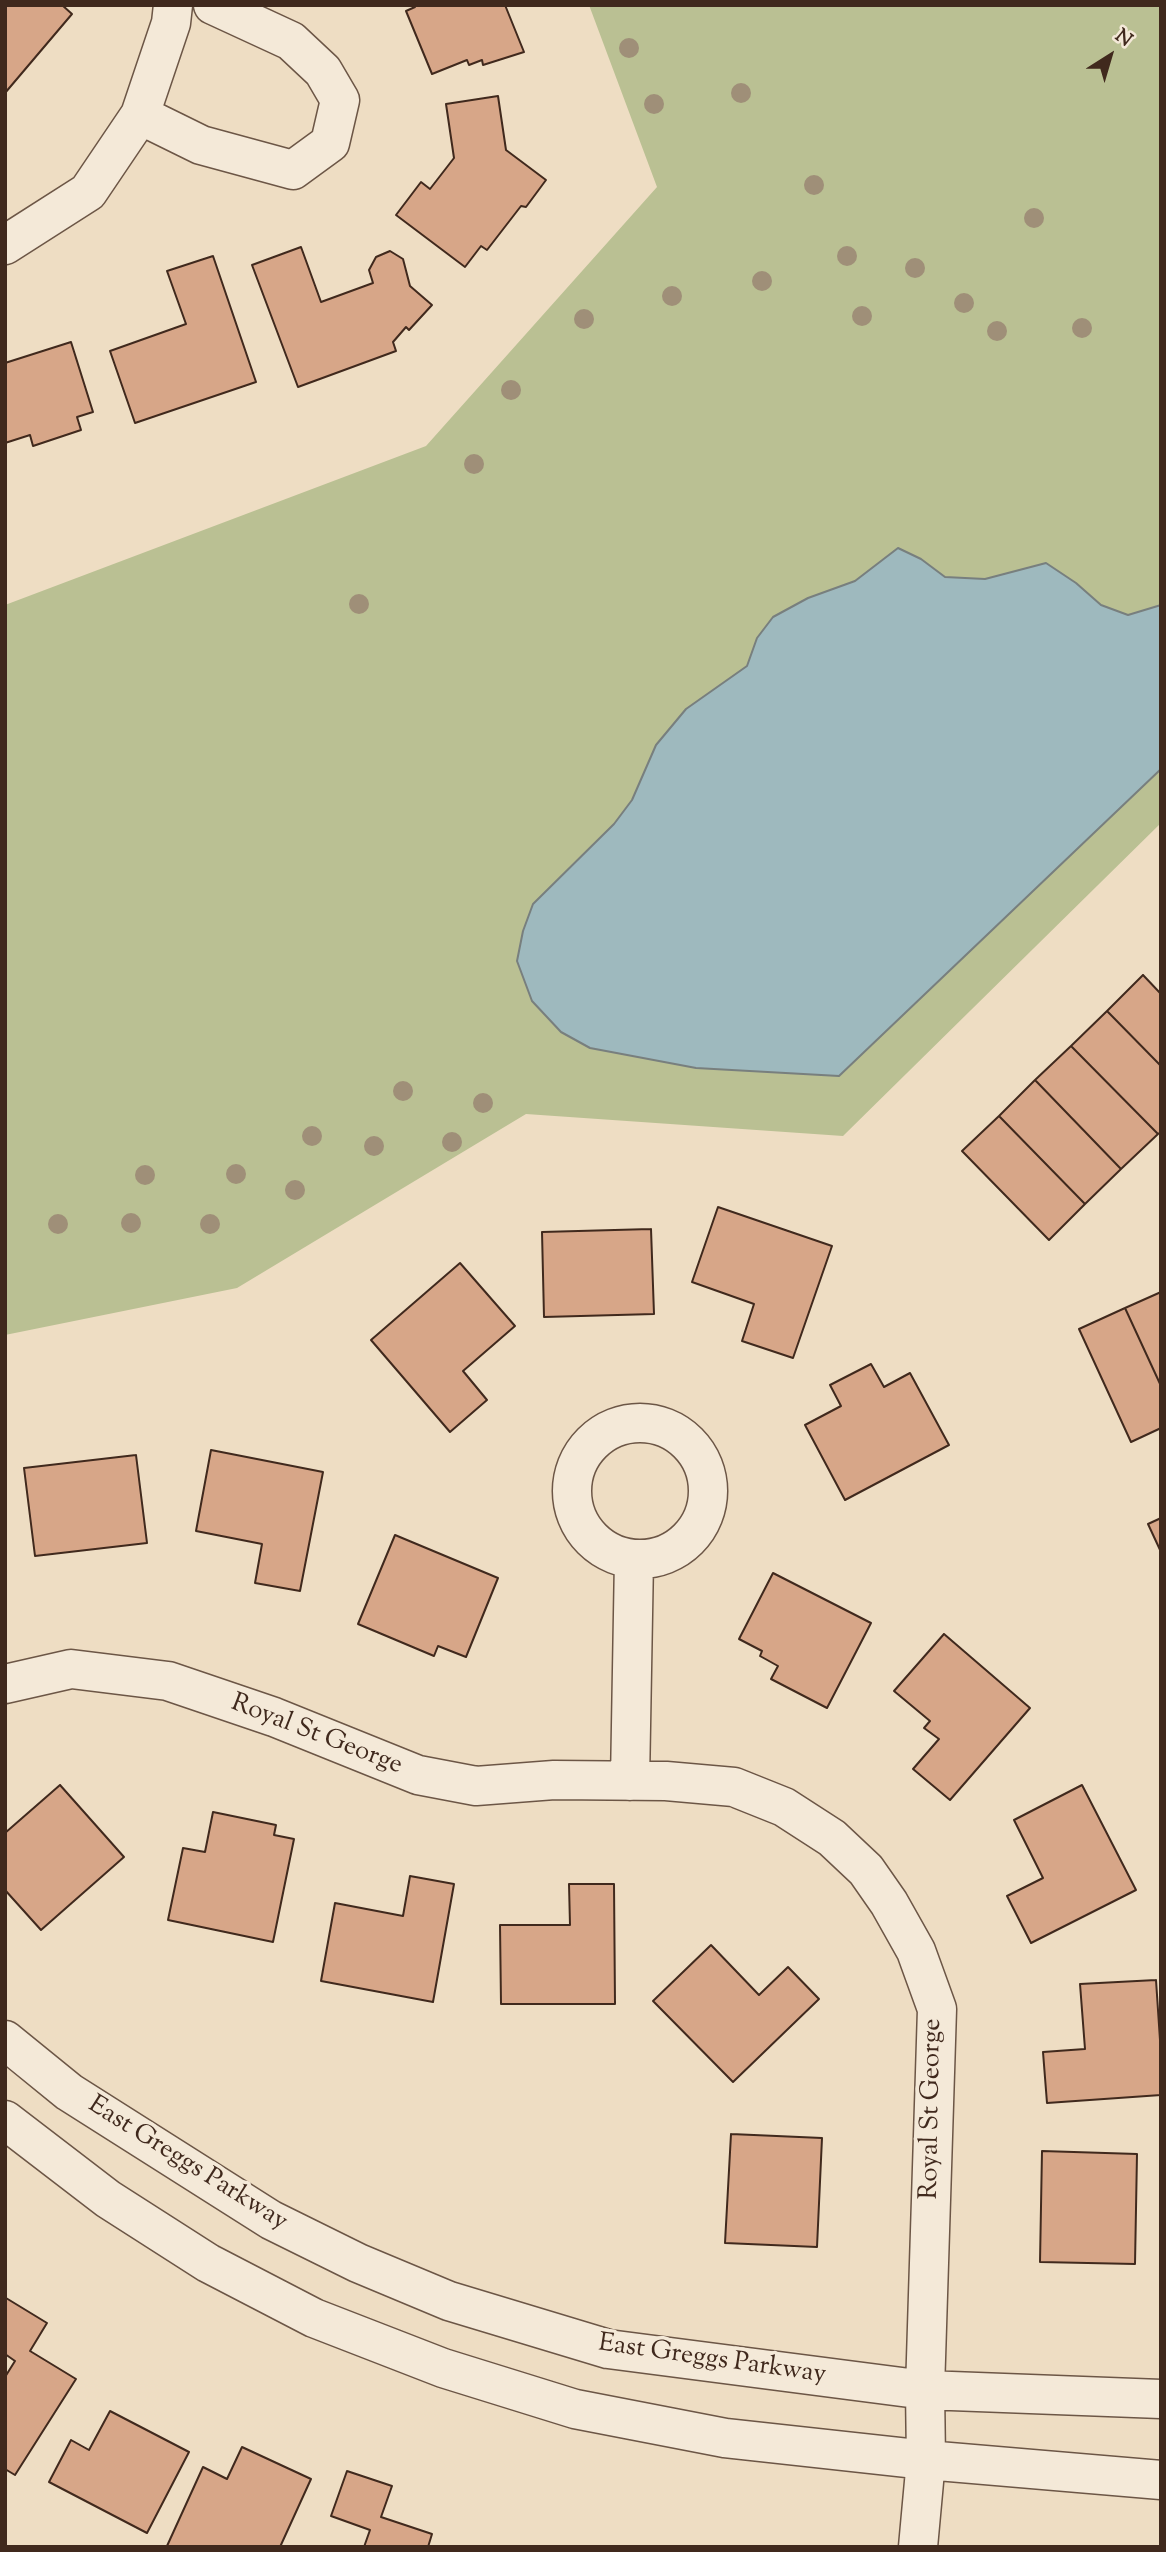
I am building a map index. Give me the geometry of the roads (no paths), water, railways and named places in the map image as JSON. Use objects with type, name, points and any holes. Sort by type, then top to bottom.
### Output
[{"type":"street","points":[[5,246],[89,192],[140,116],[171,23],[173,5]]},
{"type":"street","points":[[140,116],[201,145],[293,170],[330,143],[340,100],[323,71],[290,41],[213,5]]},
{"type":"street","points":[[630,1781],[634,1559]]},
{"type":"street","name":"Royal St George","points":[[5,1684],[71,1669],[168,1681],[274,1717],[418,1775],[476,1786],[554,1780],[734,1787],[784,1807],[832,1838],[866,1870],[916,1951],[937,2008],[925,2390],[926,2460],[918,2547]]},
{"type":"street","name":"East Greggs Parkway","points":[[5,2040],[69,2092],[271,2220],[358,2263],[449,2301],[608,2349],[925,2390],[1161,2399]]},
{"type":"street","points":[[5,2120],[108,2199],[208,2263],[314,2318],[443,2368],[575,2409],[711,2435],[926,2460],[1161,2480]]},
{"type":"water","points":[[898,548],[921,559],[945,577],[985,579],[1046,563],[1076,583],[1101,605],[1128,615],[1161,605],[1161,769],[839,1076],[696,1068],[590,1048],[561,1032],[532,1001],[517,961],[523,931],[533,904],[614,824],[632,800],[656,745],[686,709],[747,666],[757,638],[773,617],[808,598],[855,581]]}]
